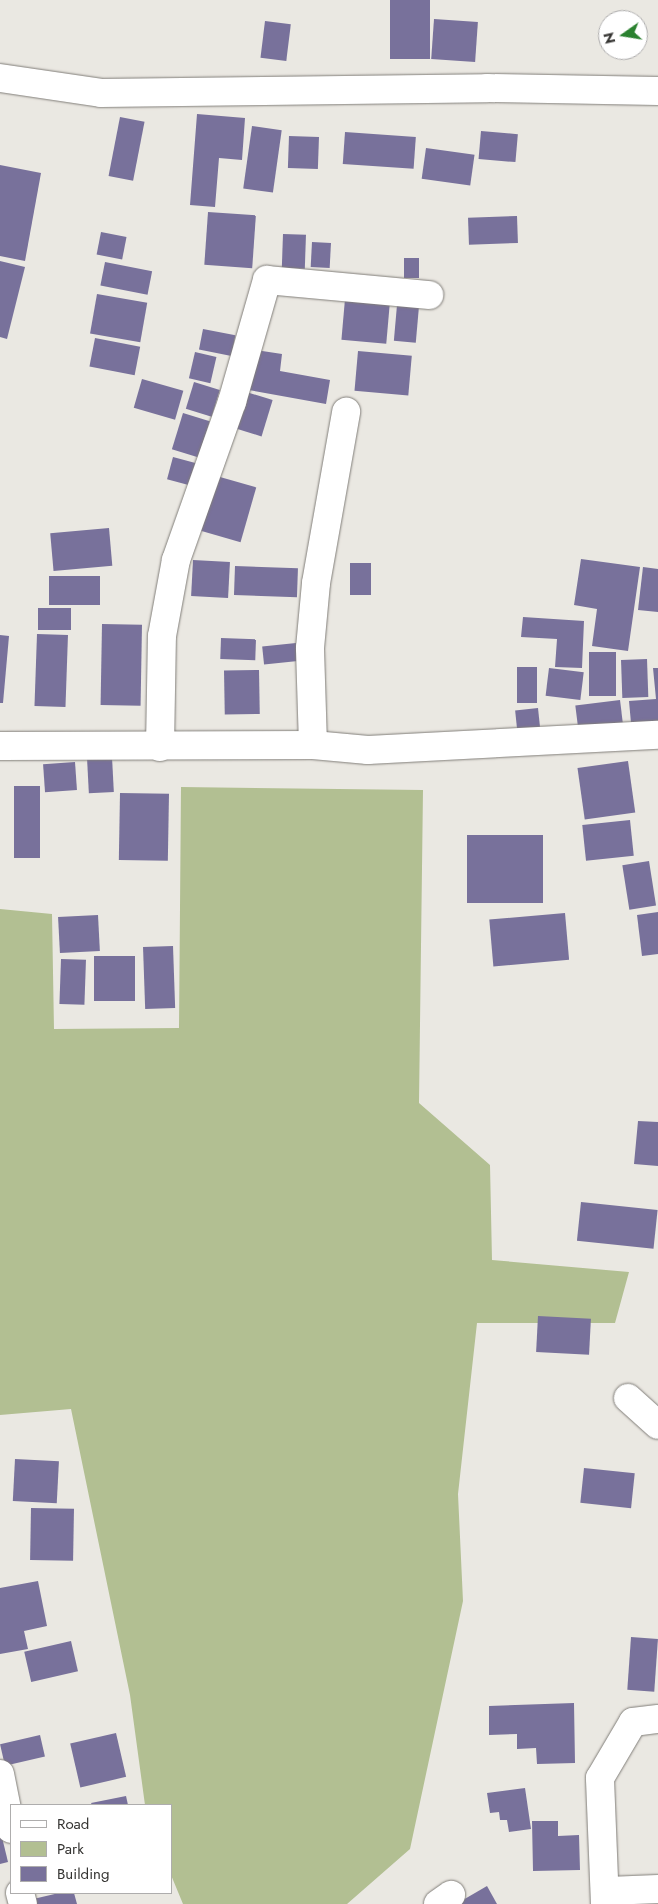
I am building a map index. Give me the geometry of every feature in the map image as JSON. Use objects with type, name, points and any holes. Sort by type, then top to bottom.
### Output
[{"type":"street","points":[[0,78],[101,93],[487,88],[658,91]]},
{"type":"street","points":[[160,747],[162,636],[176,560],[232,402],[267,280],[429,295]]},
{"type":"street","points":[[313,745],[310,648],[316,583],[346,412]]},
{"type":"street","points":[[0,746],[160,747],[313,745],[378,749],[658,735]]},
{"type":"street","points":[[628,1398],[658,1424]]},
{"type":"street","points":[[658,1719],[633,1722],[600,1778],[607,1897],[658,1889]]},
{"type":"street","points":[[0,1774],[10,1824]]},
{"type":"green space","points":[[181,787],[423,790],[419,1103],[490,1165],[492,1260],[629,1272],[615,1323],[477,1323],[458,1494],[463,1601],[410,1849],[347,1904],[183,1904],[172,1877],[172,1804],[145,1804],[130,1695],[71,1409],[0,1415],[0,909],[52,914],[54,1029],[179,1028]]},
{"type":"building","points":[[390,0],[430,0],[430,59],[390,59]]},
{"type":"building","points":[[434,19],[478,22],[475,62],[431,59]]},
{"type":"building","points":[[265,21],[291,24],[286,61],[260,58]]},
{"type":"building","points":[[197,114],[245,118],[242,160],[219,158],[215,207],[190,205]]},
{"type":"building","points":[[120,117],[145,122],[133,181],[109,176]]},
{"type":"building","points":[[252,126],[282,130],[273,193],[243,188]]},
{"type":"building","points":[[481,131],[518,134],[515,162],[479,159]]},
{"type":"building","points":[[345,132],[416,137],[414,169],[343,164]]},
{"type":"building","points":[[289,136],[319,137],[318,169],[288,168]]},
{"type":"building","points":[[426,148],[475,155],[470,186],[422,179]]},
{"type":"building","points":[[0,165],[41,173],[25,261],[0,256]]},
{"type":"building","points":[[208,212],[256,215],[252,268],[204,265]]},
{"type":"building","points":[[517,216],[518,243],[469,245],[468,218]]},
{"type":"building","points":[[101,232],[127,237],[122,260],[97,255]]},
{"type":"building","points":[[283,234],[306,235],[305,269],[282,268]]},
{"type":"building","points":[[312,242],[331,243],[330,268],[311,267]]},
{"type":"building","points":[[404,258],[419,258],[419,278],[404,278]]},
{"type":"building","points":[[0,261],[25,267],[7,339],[0,337]]},
{"type":"building","points":[[105,262],[152,271],[148,295],[100,286]]},
{"type":"building","points":[[97,294],[147,303],[140,342],[90,333]]},
{"type":"building","points":[[345,299],[390,303],[386,344],[341,340]]},
{"type":"building","points":[[397,305],[419,307],[416,343],[394,341]]},
{"type":"building","points":[[203,329],[235,335],[231,356],[199,350]]},
{"type":"building","points":[[95,338],[140,347],[135,375],[89,366]]},
{"type":"building","points":[[250,349],[282,354],[280,371],[330,380],[326,404],[243,389]]},
{"type":"building","points":[[358,351],[412,356],[408,396],[355,391]]},
{"type":"building","points":[[195,352],[216,357],[210,383],[189,378]]},
{"type":"building","points":[[142,379],[183,391],[175,420],[134,408]]},
{"type":"building","points":[[194,382],[220,390],[212,417],[186,409]]},
{"type":"building","points":[[243,391],[273,400],[262,436],[232,427]]},
{"type":"building","points":[[183,413],[210,421],[199,458],[172,449]]},
{"type":"building","points":[[173,457],[199,464],[193,486],[167,479]]},
{"type":"building","points":[[213,475],[256,487],[241,542],[197,530]]},
{"type":"building","points":[[109,528],[112,566],[54,571],[50,533]]},
{"type":"building","points":[[581,559],[640,567],[628,651],[592,646],[597,609],[574,605]]},
{"type":"building","points":[[193,560],[230,562],[228,598],[191,596]]},
{"type":"building","points":[[350,563],[371,563],[371,595],[350,595]]},
{"type":"building","points":[[235,566],[298,568],[297,597],[234,595]]},
{"type":"building","points":[[643,567],[658,569],[658,612],[638,610]]},
{"type":"building","points":[[49,576],[100,576],[100,605],[49,605]]},
{"type":"building","points":[[38,608],[71,608],[71,630],[38,630]]},
{"type":"building","points":[[523,617],[584,621],[582,668],[555,667],[557,639],[521,637]]},
{"type":"building","points":[[102,624],[142,625],[141,706],[101,705]]},
{"type":"building","points":[[37,634],[68,635],[65,707],[34,706]]},
{"type":"building","points":[[0,635],[9,636],[3,703],[0,703]]},
{"type":"building","points":[[221,638],[256,639],[255,660],[220,659]]},
{"type":"building","points":[[296,643],[298,661],[264,664],[262,647]]},
{"type":"building","points":[[589,652],[616,652],[616,696],[589,696]]},
{"type":"building","points":[[647,659],[648,697],[622,698],[621,660]]},
{"type":"building","points":[[517,667],[537,667],[537,703],[517,703]]},
{"type":"building","points":[[549,668],[584,672],[580,700],[546,696]]},
{"type":"building","points":[[653,668],[658,668],[658,721],[631,723],[629,701],[656,699]]},
{"type":"building","points":[[259,670],[260,714],[225,715],[224,671]]},
{"type":"building","points":[[620,700],[623,726],[579,731],[575,705]]},
{"type":"building","points":[[538,708],[541,737],[518,739],[515,710]]},
{"type":"building","points":[[112,757],[114,792],[89,793],[87,758]]},
{"type":"building","points":[[628,761],[635,812],[585,820],[577,768]]},
{"type":"building","points":[[75,762],[77,790],[45,792],[43,764]]},
{"type":"building","points":[[14,786],[40,786],[40,858],[14,858]]},
{"type":"building","points":[[120,793],[169,794],[168,861],[119,860]]},
{"type":"building","points":[[630,820],[634,856],[586,861],[582,825]]},
{"type":"building","points":[[467,835],[543,835],[543,903],[467,903]]},
{"type":"building","points":[[649,861],[656,905],[629,910],[622,865]]},
{"type":"building","points":[[658,912],[658,954],[642,956],[637,915]]},
{"type":"building","points":[[565,913],[569,960],[493,966],[489,920]]},
{"type":"building","points":[[98,915],[100,951],[60,953],[58,917]]},
{"type":"building","points":[[173,946],[175,1008],[145,1009],[143,947]]},
{"type":"building","points":[[94,956],[135,956],[135,1001],[94,1001]]},
{"type":"building","points":[[61,959],[86,960],[84,1005],[59,1004]]},
{"type":"building","points":[[638,1121],[658,1122],[658,1166],[634,1164]]},
{"type":"building","points":[[581,1202],[658,1210],[654,1249],[577,1241]]},
{"type":"building","points":[[538,1316],[591,1319],[589,1355],[536,1352]]},
{"type":"building","points":[[15,1459],[59,1461],[57,1503],[13,1501]]},
{"type":"building","points":[[584,1468],[635,1473],[631,1508],[580,1503]]},
{"type":"building","points":[[31,1508],[74,1509],[73,1561],[30,1560]]},
{"type":"building","points":[[38,1581],[47,1626],[24,1631],[28,1649],[0,1654],[0,1588]]},
{"type":"building","points":[[631,1637],[658,1639],[654,1692],[627,1690]]},
{"type":"building","points":[[71,1641],[78,1671],[31,1682],[24,1652]]},
{"type":"building","points":[[574,1703],[575,1763],[537,1764],[536,1748],[517,1749],[517,1734],[489,1735],[489,1706]]},
{"type":"building","points":[[116,1733],[126,1777],[80,1787],[70,1744]]},
{"type":"building","points":[[40,1735],[45,1756],[5,1766],[0,1744]]},
{"type":"building","points":[[525,1788],[531,1829],[509,1832],[507,1820],[500,1820],[499,1812],[490,1813],[487,1793]]},
{"type":"building","points":[[126,1796],[128,1804],[92,1804]]},
{"type":"building","points":[[532,1821],[558,1821],[558,1836],[579,1835],[580,1870],[533,1871]]},
{"type":"building","points":[[0,1829],[8,1862],[0,1864]]},
{"type":"building","points":[[487,1886],[497,1904],[456,1904]]},
{"type":"building","points":[[55,1894],[74,1894],[77,1904],[29,1904],[29,1900]]}]
